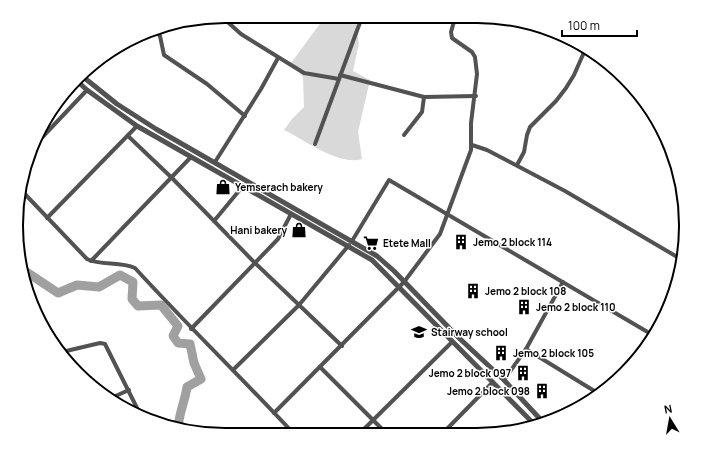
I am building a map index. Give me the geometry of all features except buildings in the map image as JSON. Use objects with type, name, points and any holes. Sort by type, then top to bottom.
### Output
[{"type":"street","points":[[229,23],[241,34],[278,58],[310,75],[339,77],[424,97],[476,96]]},
{"type":"street","points":[[315,144],[360,23]]},
{"type":"street","points":[[274,413],[402,284],[440,234],[446,213],[472,145],[471,123],[476,96],[477,61],[472,52],[452,38],[451,32],[454,23]]},
{"type":"street","points":[[159,34],[164,55],[207,84],[245,116]]},
{"type":"street","points":[[517,165],[524,152],[530,127],[556,101],[566,88],[583,53]]},
{"type":"street","points":[[215,162],[245,116],[278,58]]},
{"type":"street","points":[[86,79],[117,104],[156,129],[352,240],[386,264],[452,342],[531,421]]},
{"type":"street","points":[[80,84],[137,126],[227,176],[291,214],[349,245],[372,260],[402,284],[504,380],[539,418]]},
{"type":"street","points":[[45,135],[87,90]]},
{"type":"street","points":[[404,135],[422,112],[424,97]]},
{"type":"street","points":[[47,218],[137,126]]},
{"type":"street","points":[[128,136],[172,178],[255,263],[342,346]]},
{"type":"street","points":[[472,145],[487,150],[517,165],[640,234],[676,256]]},
{"type":"street","points":[[90,261],[191,157]]},
{"type":"street","points":[[227,176],[230,171]]},
{"type":"street","points":[[352,240],[389,180],[648,333]]},
{"type":"street","points":[[214,221],[243,186]]},
{"type":"street","points":[[26,195],[90,261],[135,268],[191,329],[233,370],[288,428]]},
{"type":"street","points":[[191,329],[278,239],[291,214]]},
{"type":"street","points":[[233,370],[299,305],[349,245]]},
{"type":"street","points":[[504,380],[526,349],[563,282]]},
{"type":"street","points":[[365,428],[452,342]]},
{"type":"street","points":[[67,351],[100,343],[105,344],[137,407]]},
{"type":"street","points":[[526,349],[594,391]]},
{"type":"street","points":[[320,367],[381,428]]},
{"type":"street","points":[[448,428],[493,382]]},
{"type":"street","points":[[116,396],[128,390]]},
{"type":"street","points":[[521,411],[527,406]]},
{"type":"shaded area","points":[[321,23],[357,23],[356,28],[359,43],[353,71],[370,80],[358,132],[362,159],[343,159],[333,156],[284,130],[304,107],[303,77],[291,63]]},
{"type":"waterway","points":[[29,274],[58,293],[77,285],[99,287],[120,275],[133,282],[132,299],[138,306],[161,305],[178,326],[173,336],[178,343],[190,344],[194,363],[201,379],[187,387],[179,422]]},
{"type":"place","name":"Yemserach bakery","points":[[223,187]]},
{"type":"place","name":"Hani bakery","points":[[299,230]]},
{"type":"place","name":"Jemo 2 block 114","points":[[461,242]]},
{"type":"place","name":"Etete Mall","points":[[371,243]]},
{"type":"place","name":"Jemo 2 block 108","points":[[473,291]]},
{"type":"place","name":"Jemo 2 block 110","points":[[524,307]]},
{"type":"place","name":"Stairway school","points":[[419,332]]},
{"type":"place","name":"Jemo 2 block 105","points":[[501,353]]},
{"type":"place","name":"Jemo 2 block 097","points":[[523,373]]},
{"type":"place","name":"Jemo 2 block 098","points":[[542,391]]}]
